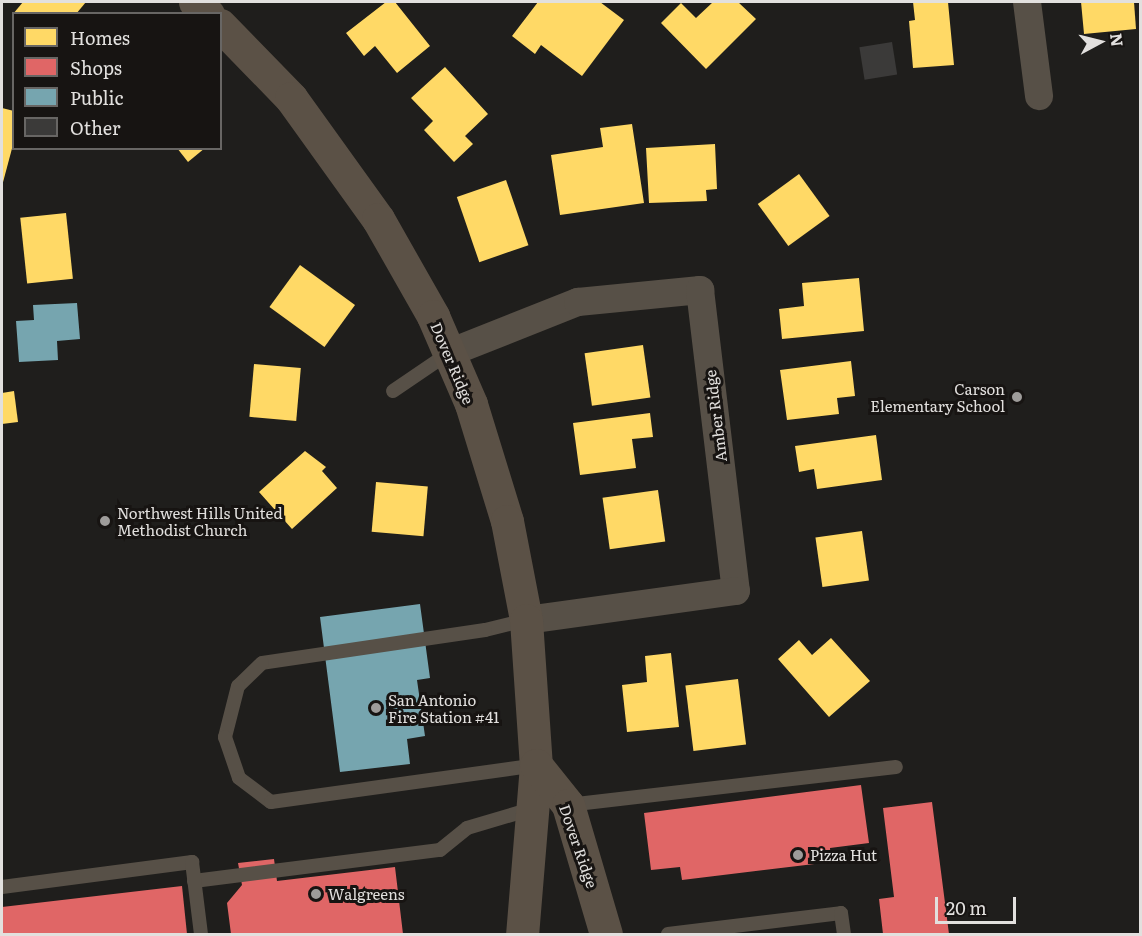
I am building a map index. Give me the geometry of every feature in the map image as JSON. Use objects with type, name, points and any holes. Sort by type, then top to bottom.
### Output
[{"type":"street","points":[[1027,2],[1039,96]]},
{"type":"street","name":"Dover Ridge","points":[[222,27],[291,98],[378,219],[449,352],[471,404],[507,521],[525,620],[536,765],[522,934]]},
{"type":"street","name":"Amber Ridge","points":[[449,352],[578,302],[700,290],[736,591],[525,620]]},
{"type":"street","name":"Dover Ridge","points":[[536,765],[568,805],[606,934]]},
{"type":"lane","points":[[393,391],[449,352]]},
{"type":"lane","points":[[525,620],[485,630],[262,663],[238,686],[225,737],[238,778],[271,801],[536,765]]},
{"type":"lane","points":[[568,805],[896,767]]},
{"type":"lane","points":[[194,880],[440,850],[467,828],[531,808]]},
{"type":"lane","points":[[2,887],[192,862],[201,934]]},
{"type":"lane","points":[[668,934],[841,913],[844,934]]},
{"type":"building: Homes","points":[[23,2],[86,2],[78,12],[15,12]]},
{"type":"building: Homes","points":[[386,2],[395,2],[430,46],[397,73],[375,46],[364,56],[346,33]]},
{"type":"building: Homes","points":[[538,2],[600,2],[624,20],[582,76],[541,45],[535,54],[512,36]]},
{"type":"building: Homes","points":[[713,2],[738,2],[756,19],[706,69],[661,23],[681,3],[696,18]]},
{"type":"building: Homes","points":[[913,2],[948,2],[954,65],[913,68],[909,21],[915,20]]},
{"type":"building: Homes","points":[[1081,2],[1134,2],[1136,29],[1084,34]]},
{"type":"building: Homes","points":[[445,67],[488,114],[465,136],[473,144],[454,162],[424,130],[433,121],[411,98]]},
{"type":"building: Homes","points":[[2,108],[12,110],[12,148],[2,186]]},
{"type":"building: Homes","points":[[632,124],[644,203],[560,215],[551,155],[603,147],[600,128]]},
{"type":"building: Homes","points":[[715,144],[717,189],[706,190],[707,201],[649,203],[646,148]]},
{"type":"building: Homes","points":[[179,150],[203,150],[188,162]]},
{"type":"building: Homes","points":[[799,174],[830,216],[788,246],[758,204]]},
{"type":"building: Homes","points":[[506,180],[528,245],[479,262],[457,197]]},
{"type":"building: Homes","points":[[66,213],[73,279],[27,283],[20,218]]},
{"type":"building: Homes","points":[[300,265],[355,305],[324,347],[269,307]]},
{"type":"building: Homes","points":[[859,278],[864,331],[782,339],[779,309],[804,306],[802,283]]},
{"type":"building: Homes","points":[[643,345],[650,397],[592,406],[585,353]]},
{"type":"building: Homes","points":[[851,361],[855,396],[837,398],[839,414],[787,420],[780,370]]},
{"type":"building: Homes","points":[[254,364],[301,368],[296,421],[249,417]]},
{"type":"building: Homes","points":[[14,391],[18,422],[2,424],[2,393]]},
{"type":"building: Homes","points":[[650,413],[653,437],[632,439],[636,468],[580,475],[573,423]]},
{"type":"building: Homes","points":[[876,435],[882,480],[817,489],[814,469],[799,472],[795,446]]},
{"type":"building: Homes","points":[[305,451],[326,467],[322,471],[337,488],[292,529],[259,492]]},
{"type":"building: Homes","points":[[376,482],[428,487],[423,536],[372,532]]},
{"type":"building: Homes","points":[[658,490],[665,541],[610,549],[603,498]]},
{"type":"building: Homes","points":[[862,531],[869,581],[822,587],[815,538]]},
{"type":"building: Homes","points":[[831,638],[870,681],[829,717],[778,659],[799,640],[812,655]]},
{"type":"building: Homes","points":[[671,653],[679,727],[627,732],[622,685],[647,682],[645,656]]},
{"type":"building: Homes","points":[[738,679],[746,745],[693,751],[685,685]]},
{"type":"building: Shops","points":[[861,785],[869,843],[830,848],[831,862],[682,880],[680,867],[651,870],[644,813]]},
{"type":"building: Shops","points":[[932,802],[949,934],[883,934],[879,899],[894,897],[883,808]]},
{"type":"building: Shops","name":"Walgreens","points":[[274,859],[277,881],[395,867],[403,934],[231,934],[227,903],[242,885],[238,863]]},
{"type":"building: Shops","points":[[182,886],[187,934],[2,934],[2,907]]},
{"type":"building: Public","points":[[77,303],[80,339],[57,341],[58,360],[19,362],[16,321],[34,320],[33,305]]},
{"type":"building: Public","name":"San Antonio Fire Station #41","points":[[420,604],[430,678],[417,680],[425,736],[407,739],[410,764],[340,772],[320,617]]},
{"type":"building: Other","points":[[892,42],[897,75],[865,80],[859,47]]},
{"type":"place","name":"Carson Elementary School","points":[[1017,397]]},
{"type":"place","name":"Northwest Hills United Methodist Church","points":[[105,521]]},
{"type":"place","name":"San Antonio Fire Station #41","points":[[376,708]]},
{"type":"place","name":"Pizza Hut","points":[[798,855]]},
{"type":"place","name":"Walgreens","points":[[316,894]]}]
